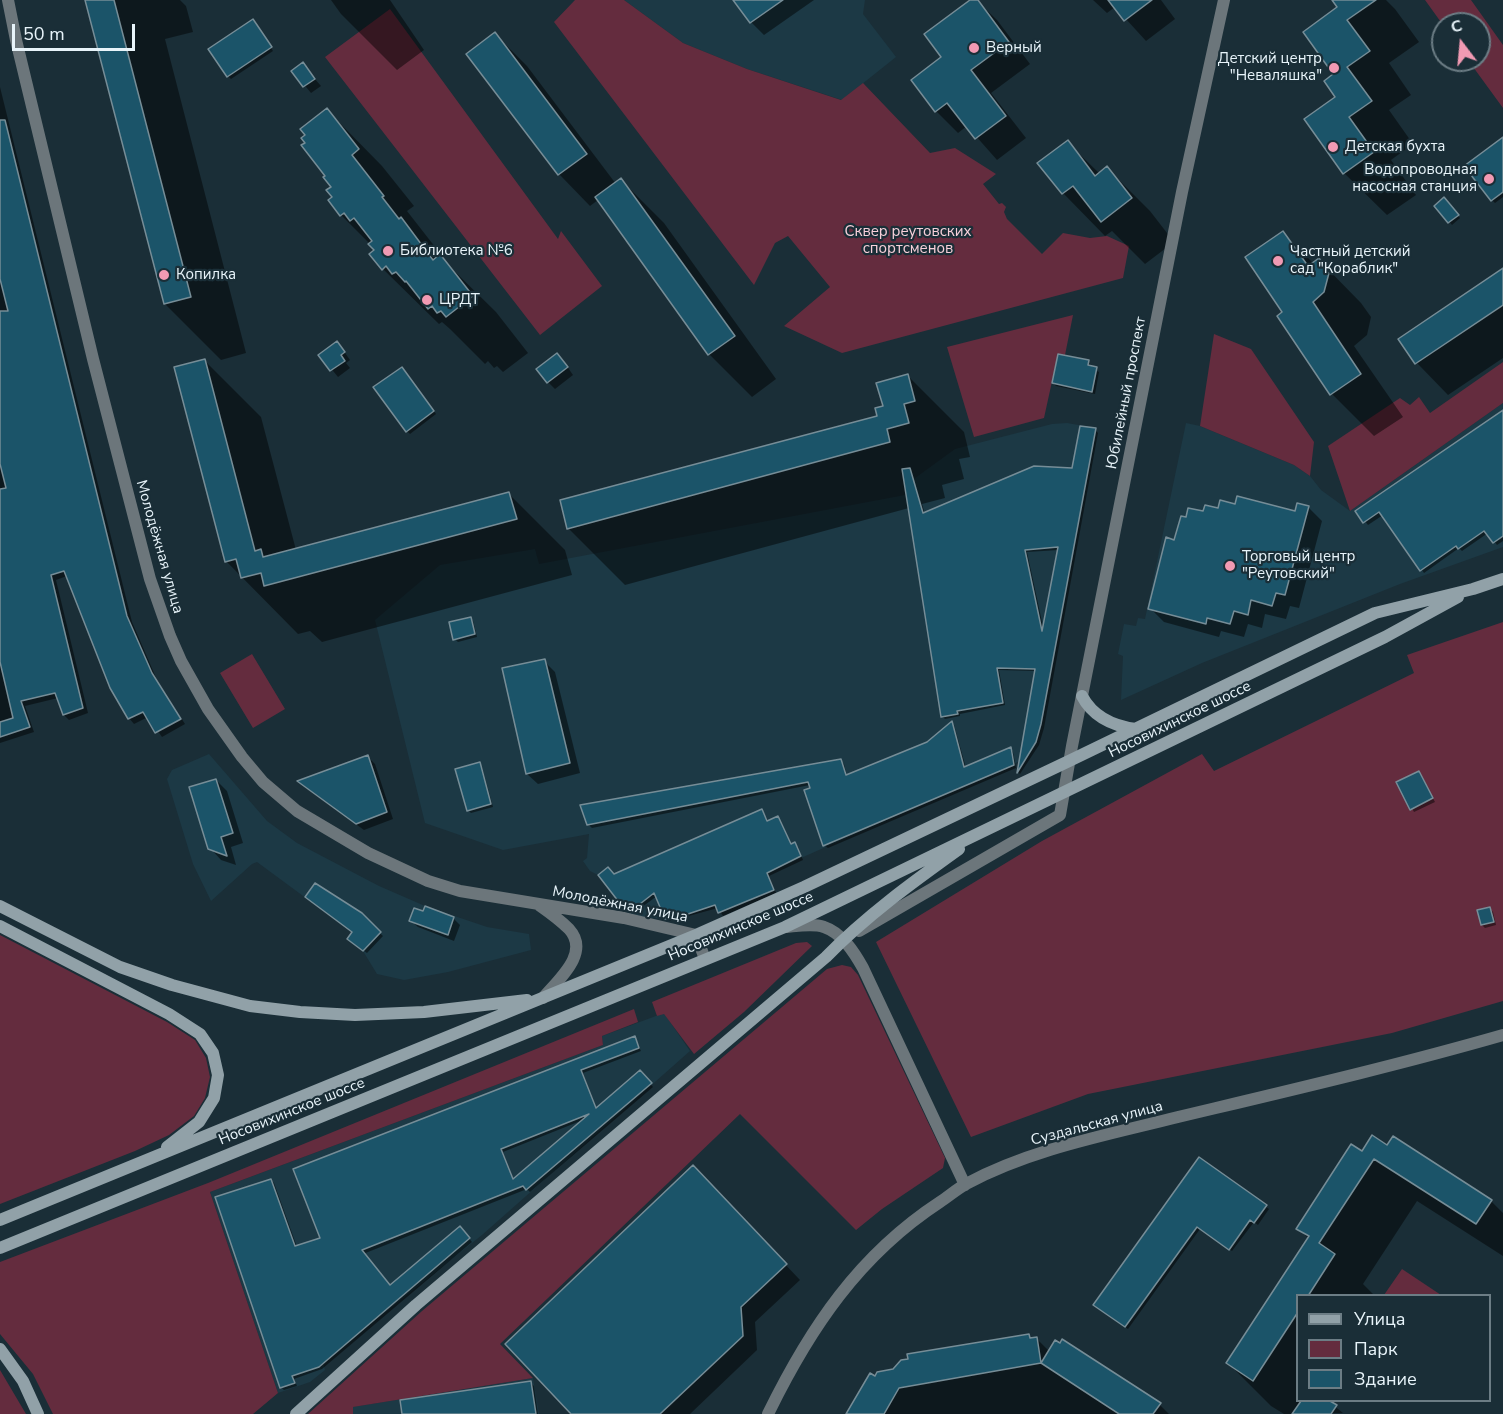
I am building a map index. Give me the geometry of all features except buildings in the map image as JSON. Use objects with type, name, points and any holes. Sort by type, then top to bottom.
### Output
[{"type":"main road","name":"Носовихинское шоссе","points":[[0,1220],[696,935],[804,887],[1376,613],[1473,589],[1503,579]]},
{"type":"main road","name":"Носовихинское шоссе","points":[[0,1248],[784,927],[1385,638],[1473,589]]},
{"type":"main road","points":[[1082,696],[1094,713],[1108,722],[1136,729]]},
{"type":"main road","points":[[296,1414],[416,1305],[826,957],[842,940],[895,895],[986,830]]},
{"type":"main road","points":[[0,906],[120,967],[172,985],[250,1006],[355,1015],[424,1012],[543,998]]},
{"type":"main road","points":[[0,926],[169,1014],[200,1034],[213,1053],[218,1075],[214,1098],[199,1122],[158,1155]]},
{"type":"main road","points":[[0,1349],[23,1381],[39,1414]]},
{"type":"street","name":"Молодёжная улица","points":[[8,0],[90,347],[150,579],[170,636],[194,685],[228,738],[258,776],[287,804],[308,819],[373,856],[428,881],[460,891],[624,918],[696,935]]},
{"type":"street","name":"Юбилейный проспект","points":[[842,940],[1060,815],[1182,192],[1224,0]]},
{"type":"street","name":"Молодёжная улица","points":[[538,904],[571,930],[577,949],[571,966],[543,998]]},
{"type":"street","points":[[784,927],[822,926],[834,932],[852,949],[965,1185]]},
{"type":"street","points":[[696,935],[705,959]]},
{"type":"street","name":"Суздальская улица","points":[[768,1414],[780,1390],[846,1286],[873,1255],[899,1231],[965,1185],[1001,1168],[1073,1143],[1407,1063],[1503,1035]]},
{"type":"shaded area","points":[[624,0],[865,0],[863,14],[896,57],[842,100],[747,69],[683,43]]},
{"type":"shaded area","points":[[1503,403],[1503,547],[1400,584],[1202,663],[1121,700],[1123,656],[1118,654],[1124,624],[1136,626],[1138,618],[1145,619],[1186,423],[1200,426],[1294,465],[1310,476],[1321,490],[1350,511]]},
{"type":"shaded area","points":[[1067,423],[1096,428],[1041,724],[1036,742],[1027,758],[767,873],[766,871],[682,916],[665,919],[628,913],[598,875],[590,871],[583,861],[587,858],[589,834],[503,850],[425,823],[375,620],[440,565],[535,549],[539,564],[905,495],[911,481],[955,449],[1052,424]]},
{"type":"shaded area","points":[[209,754],[267,821],[297,843],[379,886],[425,906],[487,927],[529,934],[531,950],[448,972],[404,980],[377,974],[363,951],[347,939],[352,932],[257,862],[211,901],[193,864],[167,779],[172,770]]},
{"type":"shaded area","points":[[664,1013],[690,1051],[482,1235],[323,1362],[325,1370],[310,1382],[278,1393],[210,1192],[603,1045],[602,1036]]},
{"type":"shaded area","points":[[533,1378],[539,1414],[353,1414],[352,1407]]},
{"type":"green space","name":"Сквер реутовских спортсменов","points":[[575,0],[624,0],[683,43],[747,69],[841,100],[863,83],[930,153],[955,148],[996,174],[983,184],[999,204],[1002,203],[1006,207],[1004,212],[1007,219],[1042,254],[1063,233],[1090,238],[1107,236],[1129,246],[1123,278],[842,353],[784,326],[830,287],[788,236],[775,243],[754,285],[554,22]]},
{"type":"green space","points":[[1425,0],[1471,0],[1480,12],[1434,12]]},
{"type":"green space","points":[[390,9],[558,239],[561,231],[602,286],[540,335],[325,57]]},
{"type":"green space","points":[[1491,28],[1503,45],[1503,108],[1477,72],[1491,72]]},
{"type":"green space","points":[[1073,315],[1065,355],[1058,354],[1044,418],[974,437],[947,347]]},
{"type":"green space","points":[[1214,334],[1251,349],[1314,442],[1310,476],[1294,465],[1200,426]]},
{"type":"green space","points":[[1503,362],[1503,403],[1350,511],[1328,446],[1400,398],[1410,405],[1419,397],[1430,413]]},
{"type":"green space","points":[[1503,622],[1503,1001],[1392,1033],[1088,1094],[971,1137],[876,942],[1042,841],[1202,754],[1214,771],[1414,673],[1407,655]]},
{"type":"green space","points":[[252,654],[285,709],[253,728],[220,673]]},
{"type":"green space","points":[[0,935],[167,1022],[195,1040],[206,1058],[210,1077],[205,1098],[194,1116],[169,1135],[135,1151],[0,1204]]},
{"type":"green space","points":[[807,942],[812,946],[744,1012],[694,1054],[664,1014],[657,1016],[652,1002],[796,943]]},
{"type":"green space","points":[[842,965],[851,967],[858,975],[945,1158],[943,1168],[882,1209],[856,1230],[740,1114],[500,1344],[533,1378],[353,1407],[353,1414],[308,1414],[422,1311],[827,969]]},
{"type":"green space","points":[[634,1009],[638,1022],[602,1036],[603,1045],[210,1192],[278,1393],[253,1414],[53,1414],[33,1374],[0,1334],[0,1262],[208,1183]]},
{"type":"green space","points":[[1402,1269],[1440,1294],[1385,1294]]},
{"type":"green space","points":[[0,1370],[26,1414],[0,1414]]},
{"type":"place","name":"Верный","points":[[974,48]]},
{"type":"place","name":"Детский центр \"Неваляшка\"","points":[[1334,68]]},
{"type":"place","name":"Детская бухта","points":[[1333,147]]},
{"type":"place","name":"Водопроводная насосная станция","points":[[1489,179]]},
{"type":"place","name":"Библиотека №6","points":[[388,251]]},
{"type":"place","name":"Частный детский сад \"Кораблик\"","points":[[1278,261]]},
{"type":"place","name":"Копилка","points":[[164,275]]},
{"type":"place","name":"ЦРДТ","points":[[427,300]]},
{"type":"place","name":"Торговый центр \"Реутовский\"","points":[[1230,566]]}]
